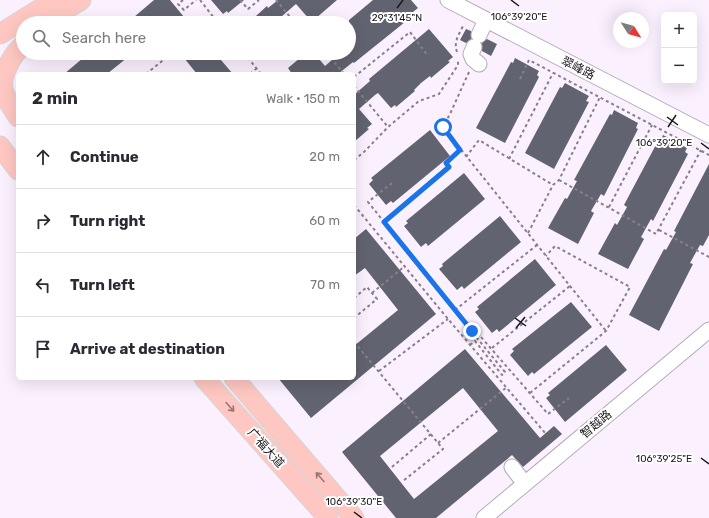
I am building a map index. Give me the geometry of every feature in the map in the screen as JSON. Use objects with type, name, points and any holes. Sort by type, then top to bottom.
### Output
[{"type":"main road","points":[[0,23],[37,0]]},
{"type":"main road","points":[[52,16],[69,2]]},
{"type":"main road","points":[[56,16],[69,2]]},
{"type":"main road","points":[[39,16],[69,2]]},
{"type":"main road","points":[[0,34],[16,27]]},
{"type":"main road","points":[[0,50],[16,40]]},
{"type":"main road","points":[[16,52],[4,74],[2,89],[16,114]]},
{"type":"main road","points":[[0,107],[16,126]]},
{"type":"main road","points":[[0,146],[16,166]]},
{"type":"main road","points":[[0,153],[16,167]]},
{"type":"main road","name":"广福大道","points":[[206,380],[328,518]]},
{"type":"main road","name":"广福大道","points":[[236,380],[354,518]]},
{"type":"street","name":"翠峰路","points":[[448,0],[709,135]]},
{"type":"street","points":[[479,64],[473,60],[471,54],[486,20]]},
{"type":"street","name":"智越路","points":[[484,518],[709,330]]},
{"type":"street","points":[[512,467],[525,484]]},
{"type":"path","points":[[183,0],[178,4],[184,10],[196,0]]},
{"type":"path","points":[[200,0],[212,16]]},
{"type":"path","points":[[240,0],[248,9],[259,0]]},
{"type":"path","points":[[276,0],[289,16]]},
{"type":"path","points":[[356,158],[388,127],[419,101],[439,94],[458,65],[459,56],[455,47],[469,12]]},
{"type":"path","points":[[356,75],[410,32],[428,56]]},
{"type":"path","points":[[148,72],[163,60]]},
{"type":"path","points":[[250,60],[260,72]]},
{"type":"path","points":[[333,60],[342,72]]},
{"type":"path","points":[[520,79],[529,60],[709,155]]},
{"type":"path","points":[[252,72],[257,68]]},
{"type":"path","points":[[509,159],[553,73]]},
{"type":"path","points":[[466,80],[443,127],[606,331]]},
{"type":"path","points":[[356,88],[388,127]]},
{"type":"path","points":[[528,233],[553,185],[559,180],[600,97]]},
{"type":"path","points":[[608,207],[652,125]]},
{"type":"path","points":[[466,157],[479,140],[553,185]]},
{"type":"path","points":[[384,222],[449,167],[446,163],[460,150]]},
{"type":"path","points":[[559,180],[656,234],[701,150]]},
{"type":"path","points":[[392,183],[368,202],[505,372],[502,375],[475,340],[470,345]]},
{"type":"path","points":[[356,210],[405,266],[470,345],[507,386],[546,434]]},
{"type":"path","points":[[658,230],[709,256]]},
{"type":"path","points":[[455,310],[536,245]]},
{"type":"path","points":[[530,393],[606,331],[630,287],[555,246],[546,256]]},
{"type":"path","points":[[372,293],[405,266]]},
{"type":"path","points":[[492,348],[570,286]]},
{"type":"path","points":[[356,296],[367,287],[377,299],[356,316]]},
{"type":"path","points":[[379,370],[448,319]]},
{"type":"path","points":[[472,331],[474,328],[548,414],[568,398]]},
{"type":"path","points":[[356,344],[379,370],[443,449],[403,481]]},
{"type":"path","points":[[438,443],[507,386]]},
{"type":"path","points":[[392,467],[431,434]]},
{"type":"building","points":[[154,0],[170,0],[183,16],[135,16]]},
{"type":"building","points":[[211,0],[244,0],[228,13],[227,11],[223,14]]},
{"type":"building","points":[[278,0],[337,0],[318,16],[306,16],[296,4],[282,16],[256,16],[267,6],[268,8]]},
{"type":"building","points":[[373,0],[411,0],[418,8],[413,12],[415,14],[354,63],[353,62],[340,72],[291,72],[288,68],[298,60],[320,60],[325,66],[332,60],[356,60],[356,16],[354,16]]},
{"type":"building","points":[[429,29],[453,57],[448,61],[450,62],[431,78],[430,76],[421,83],[414,90],[415,91],[396,107],[395,105],[391,108],[378,93],[375,95],[359,109],[372,124],[367,128],[369,129],[356,140],[356,93],[370,81],[369,79]]},
{"type":"building","points":[[466,29],[471,31],[471,39],[466,43],[460,40]]},
{"type":"building","points":[[487,39],[497,44],[491,56],[482,51],[482,43]]},
{"type":"building","points":[[515,58],[539,71],[537,75],[539,77],[505,143],[476,128],[511,62],[513,63]]},
{"type":"building","points":[[81,60],[124,60],[109,72],[66,72]]},
{"type":"building","points":[[186,60],[221,60],[231,72],[195,72]]},
{"type":"building","points":[[565,83],[589,96],[586,101],[589,102],[554,169],[525,153],[560,87],[562,88]]},
{"type":"building","points":[[614,110],[638,123],[636,128],[638,129],[604,196],[601,194],[591,211],[594,213],[578,244],[548,228],[565,198],[567,199],[577,181],[574,180],[610,114],[612,115]]},
{"type":"building","points":[[430,130],[450,156],[393,203],[391,201],[386,205],[369,184],[373,180],[371,178]]},
{"type":"building","points":[[663,135],[687,148],[685,152],[688,154],[653,221],[651,219],[641,237],[644,239],[628,269],[598,254],[615,223],[617,225],[627,207],[624,205],[659,139],[661,140]]},
{"type":"building","points":[[709,164],[709,235],[703,246],[700,245],[690,263],[693,264],[659,331],[629,315],[664,249],[666,250],[676,232],[674,231]]},
{"type":"building","points":[[464,173],[485,199],[428,246],[426,243],[421,247],[404,226],[408,223],[406,221]]},
{"type":"building","points":[[500,216],[521,242],[464,289],[462,286],[457,290],[439,269],[443,266],[442,264]]},
{"type":"building","points":[[366,229],[436,314],[311,418],[280,380],[356,380],[356,344],[398,310],[365,268],[356,275],[356,237]]},
{"type":"building","points":[[535,259],[556,285],[499,332],[497,329],[492,333],[475,312],[479,309],[477,307]]},
{"type":"building","points":[[571,302],[592,327],[534,374],[532,372],[528,376],[510,355],[514,351],[512,349]]},
{"type":"building","points":[[606,345],[627,370],[565,422],[546,398],[550,395],[548,393]]},
{"type":"building","points":[[465,349],[540,438],[554,426],[562,434],[523,467],[512,455],[436,518],[396,518],[342,452]],"holes":[[[463,388],[498,431],[414,499],[380,456]]]},
{"type":"route","points":[[443,127],[460,150],[446,163],[449,167],[384,222],[472,331]]}]
